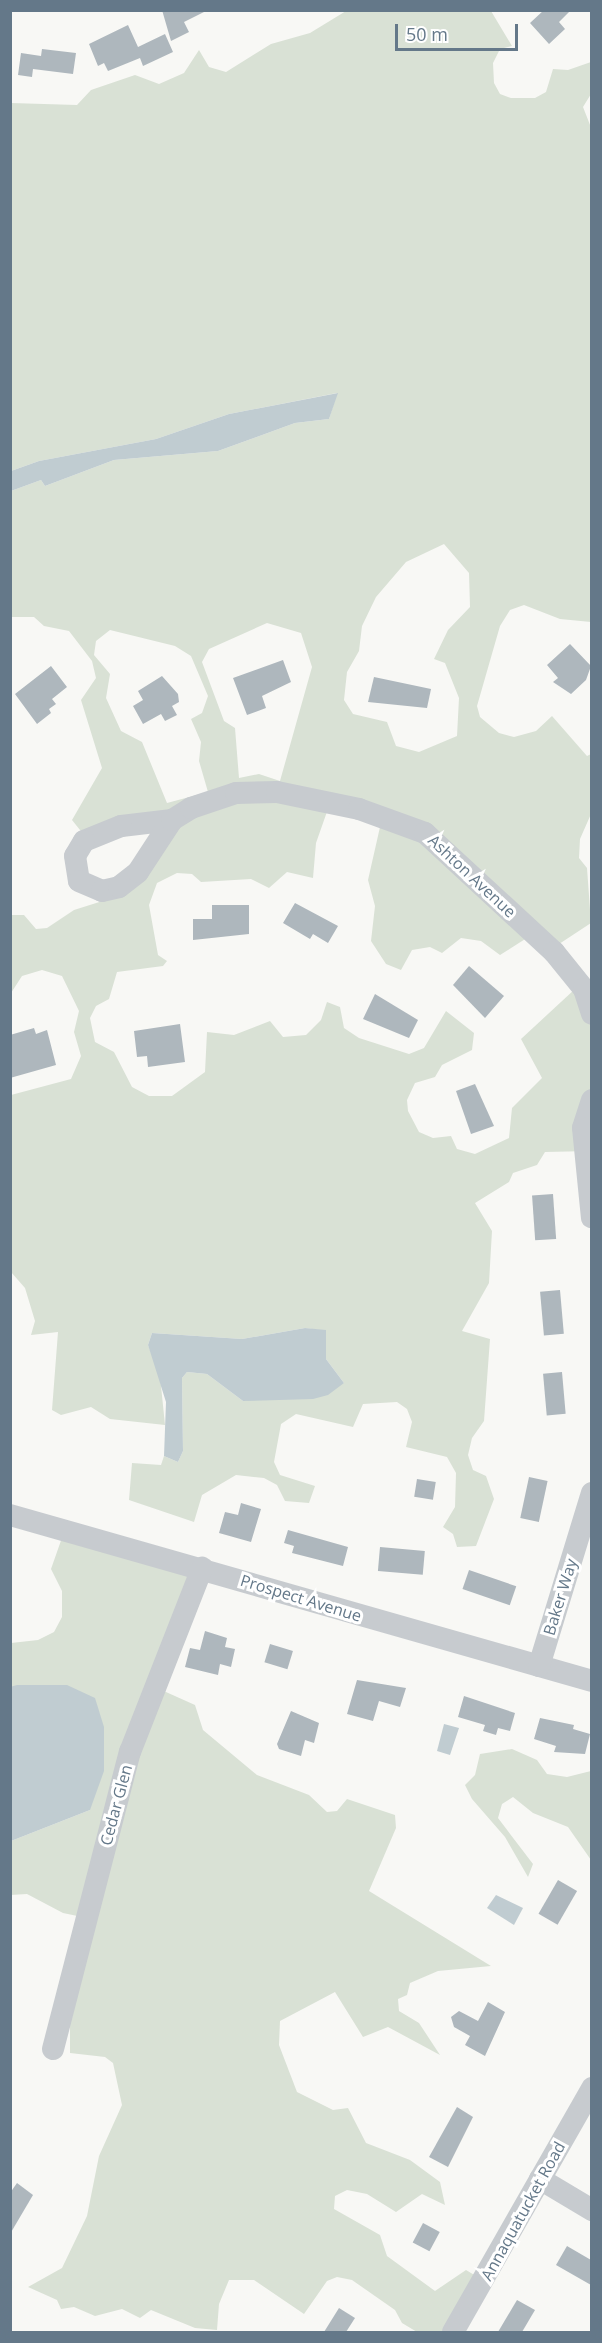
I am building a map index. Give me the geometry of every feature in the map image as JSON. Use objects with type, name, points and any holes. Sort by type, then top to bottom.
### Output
[{"type":"street","name":"Ashton Avenue","points":[[172,820],[191,808],[236,793],[277,792],[359,809],[425,833],[555,952],[584,989],[591,1014]]},
{"type":"street","points":[[591,1100],[583,1128],[591,1218]]},
{"type":"street","name":"Baker Way","points":[[539,1666],[591,1493]]},
{"type":"street","name":"Prospect Avenue","points":[[10,1515],[591,1681]]},
{"type":"street","name":"Cedar Glen","points":[[53,2049],[130,1752],[202,1568]]},
{"type":"street","name":"Annaquatucket Road","points":[[453,2332],[591,2088]]},
{"type":"street","points":[[540,2179],[591,2210]]},
{"type":"shaded area","points":[[346,11],[491,11],[512,46],[500,49],[493,63],[494,83],[500,94],[511,98],[535,98],[546,92],[553,69],[568,70],[591,62],[591,94],[583,107],[592,130],[591,622],[560,619],[524,605],[510,610],[500,626],[477,706],[480,717],[499,733],[514,737],[536,731],[552,716],[587,756],[591,754],[591,814],[580,839],[579,858],[587,868],[591,923],[553,948],[533,934],[500,955],[481,941],[461,938],[442,953],[430,947],[412,950],[401,970],[386,964],[371,941],[375,906],[368,880],[380,827],[329,806],[316,843],[313,878],[287,872],[269,888],[251,879],[201,882],[192,874],[177,873],[157,883],[149,905],[158,955],[167,961],[163,966],[117,972],[109,999],[96,1006],[90,1018],[95,1042],[114,1052],[132,1087],[149,1096],[172,1096],[205,1072],[207,1032],[234,1035],[270,1021],[283,1037],[306,1035],[321,1020],[327,1002],[340,1007],[344,1028],[359,1038],[409,1054],[424,1048],[446,1011],[474,1033],[472,1050],[442,1065],[435,1077],[415,1083],[407,1100],[408,1111],[419,1132],[433,1138],[451,1136],[457,1149],[475,1154],[509,1138],[512,1108],[542,1078],[521,1039],[575,989],[591,1013],[591,1151],[545,1152],[537,1165],[513,1173],[509,1182],[475,1203],[492,1231],[489,1283],[462,1331],[490,1339],[484,1421],[472,1438],[468,1455],[473,1470],[486,1476],[494,1499],[476,1546],[457,1547],[453,1534],[443,1527],[455,1507],[456,1473],[447,1457],[406,1447],[412,1422],[407,1409],[397,1402],[363,1404],[353,1427],[296,1414],[281,1424],[274,1462],[280,1475],[315,1486],[309,1503],[285,1501],[277,1485],[264,1478],[236,1475],[202,1495],[194,1522],[129,1500],[132,1463],[161,1465],[164,1456],[178,1462],[183,1451],[182,1378],[187,1372],[207,1374],[243,1401],[344,1383],[326,1359],[326,1331],[305,1328],[242,1339],[152,1333],[148,1345],[160,1376],[165,1425],[110,1419],[91,1407],[61,1415],[52,1410],[58,1332],[31,1335],[35,1321],[25,1288],[11,1272],[11,1095],[71,1079],[81,1056],[74,1032],[79,1011],[62,976],[42,970],[22,976],[11,993],[11,915],[24,915],[36,929],[47,928],[74,910],[112,898],[158,849],[142,816],[99,831],[80,830],[72,820],[102,768],[81,700],[96,678],[92,661],[69,631],[44,626],[34,617],[11,617],[11,491],[41,480],[45,486],[114,460],[218,451],[295,423],[329,419],[337,393],[229,414],[156,439],[39,461],[11,471],[11,103],[77,105],[91,90],[135,75],[159,84],[184,73],[199,50],[209,67],[226,72],[271,44],[310,33]],"holes":[[[444,544],[469,573],[470,607],[448,630],[434,659],[445,663],[459,698],[457,736],[419,752],[396,746],[387,722],[353,714],[344,700],[347,672],[359,651],[362,626],[376,597],[406,562]],[[267,623],[301,633],[312,667],[280,781],[259,774],[239,778],[235,728],[224,721],[202,662],[209,649]],[[110,630],[175,646],[191,656],[208,696],[202,713],[191,719],[201,742],[199,761],[208,792],[167,803],[142,742],[121,731],[106,698],[110,674],[94,655],[96,641]]]},
{"type":"shaded area","points":[[338,393],[329,419],[295,423],[218,451],[114,460],[45,486],[41,480],[11,491],[11,471],[39,461],[156,439],[229,414]]},
{"type":"shaded area","points":[[305,1328],[326,1330],[326,1359],[344,1383],[328,1395],[313,1399],[243,1401],[207,1374],[187,1372],[182,1378],[183,1451],[178,1462],[164,1456],[166,1402],[148,1345],[152,1333],[242,1339]]},
{"type":"shaded area","points":[[64,1532],[194,1567],[157,1688],[195,1705],[203,1730],[257,1775],[309,1795],[327,1812],[337,1811],[347,1799],[395,1815],[396,1828],[369,1891],[491,1966],[438,1971],[410,1983],[407,1995],[398,1999],[399,2011],[419,2023],[440,2055],[388,2027],[363,2037],[335,1992],[280,2021],[279,2045],[297,2092],[333,2110],[348,2108],[366,2143],[410,2160],[440,2182],[445,2205],[422,2194],[396,2212],[367,2194],[347,2190],[335,2196],[334,2209],[380,2235],[387,2256],[435,2291],[466,2270],[481,2279],[451,2332],[417,2332],[402,2323],[395,2310],[352,2280],[337,2277],[327,2281],[304,2314],[254,2280],[229,2280],[219,2304],[217,2330],[195,2328],[151,2310],[140,2318],[122,2309],[95,2316],[74,2307],[61,2309],[57,2300],[28,2287],[62,2268],[87,2216],[99,2156],[122,2105],[113,2063],[105,2057],[70,2053],[70,2019],[87,1918],[63,1913],[27,1894],[10,1895],[11,1841],[90,1810],[66,1686],[11,1687],[11,1643],[38,1640],[54,1632],[62,1617],[62,1591],[51,1569]]},
{"type":"shaded area","points":[[67,1685],[95,1698],[104,1727],[104,1771],[90,1810],[11,1841],[10,1687]]},
{"type":"shaded area","points":[[444,1724],[459,1728],[450,1755],[437,1751]]},
{"type":"shaded area","points":[[512,1749],[537,1760],[547,1774],[567,1777],[591,1771],[591,1860],[568,1827],[533,1813],[513,1797],[502,1804],[498,1818],[533,1864],[528,1877],[505,1837],[472,1799],[465,1785],[475,1775],[480,1754]]},
{"type":"shaded area","points":[[496,1895],[523,1908],[514,1925],[487,1908]]},
{"type":"building","points":[[162,10],[208,10],[184,22],[189,32],[171,41]]},
{"type":"building","points":[[544,10],[571,10],[559,22],[565,29],[549,44],[530,23]]},
{"type":"building","points":[[128,25],[138,47],[165,34],[173,52],[143,66],[140,58],[108,71],[104,63],[98,66],[89,44]]},
{"type":"building","points":[[42,49],[76,53],[73,74],[33,69],[32,77],[18,75],[21,53],[41,56]]},
{"type":"building","points":[[570,644],[591,666],[586,680],[571,694],[553,682],[558,678],[547,665]]},
{"type":"building","points":[[283,660],[291,682],[262,696],[266,708],[247,715],[233,678]]},
{"type":"building","points":[[51,666],[67,687],[52,699],[56,704],[49,709],[51,713],[37,724],[15,694]]},
{"type":"building","points":[[162,676],[178,694],[179,702],[172,706],[177,715],[165,721],[161,714],[143,724],[133,706],[143,700],[138,691]]},
{"type":"building","points":[[374,677],[431,689],[427,708],[368,702]]},
{"type":"building","points":[[295,903],[338,926],[328,943],[313,934],[310,939],[283,923]]},
{"type":"building","points":[[212,905],[249,905],[249,934],[193,940],[193,919],[212,919]]},
{"type":"building","points":[[469,966],[504,996],[485,1018],[453,985]]},
{"type":"building","points":[[375,994],[418,1020],[409,1038],[363,1019]]},
{"type":"building","points":[[180,1024],[185,1062],[148,1067],[147,1056],[137,1057],[134,1031]]},
{"type":"building","points":[[34,1028],[36,1034],[47,1030],[56,1065],[10,1078],[10,1035]]},
{"type":"building","points":[[475,1084],[494,1126],[471,1134],[456,1091]]},
{"type":"building","points":[[553,1194],[556,1239],[535,1240],[532,1195]]},
{"type":"building","points":[[560,1290],[564,1334],[544,1336],[540,1292]]},
{"type":"building","points":[[562,1372],[566,1414],[547,1415],[543,1374]]},
{"type":"building","points":[[529,1477],[548,1481],[539,1522],[520,1518]]},
{"type":"building","points":[[417,1479],[436,1482],[433,1500],[414,1497]]},
{"type":"building","points":[[241,1503],[261,1509],[251,1542],[219,1533],[225,1512],[238,1515]]},
{"type":"building","points":[[288,1530],[348,1547],[343,1566],[292,1553],[294,1546],[284,1543]]},
{"type":"building","points":[[380,1547],[425,1551],[423,1575],[378,1571]]},
{"type":"building","points":[[469,1570],[516,1586],[510,1605],[462,1589]]},
{"type":"building","points":[[205,1631],[227,1638],[225,1647],[235,1649],[231,1667],[220,1664],[218,1675],[185,1667],[190,1648],[200,1650]]},
{"type":"building","points":[[270,1644],[293,1651],[287,1669],[264,1662]]},
{"type":"building","points":[[357,1680],[406,1688],[400,1707],[379,1701],[373,1721],[347,1714]]},
{"type":"building","points":[[464,1696],[515,1713],[510,1731],[498,1728],[496,1735],[483,1731],[485,1725],[458,1717]]},
{"type":"building","points":[[291,1711],[319,1723],[314,1743],[305,1740],[301,1756],[279,1749],[277,1744]]},
{"type":"building","points":[[540,1718],[574,1725],[573,1729],[590,1734],[585,1754],[554,1752],[556,1746],[534,1739]]},
{"type":"building","points":[[558,1880],[577,1891],[558,1925],[538,1914]]},
{"type":"building","points":[[488,2002],[505,2012],[485,2056],[465,2045],[470,2036],[454,2027],[451,2017],[459,2011],[478,2021]]},
{"type":"building","points":[[457,2107],[473,2117],[448,2167],[429,2157]]},
{"type":"building","points":[[17,2183],[33,2195],[10,2234],[10,2193]]},
{"type":"building","points":[[423,2223],[440,2232],[429,2251],[413,2242]]},
{"type":"building","points":[[567,2246],[591,2260],[591,2285],[556,2265]]},
{"type":"building","points":[[517,2300],[535,2310],[522,2332],[498,2332]]},
{"type":"building","points":[[339,2308],[355,2318],[346,2332],[324,2332]]}]
